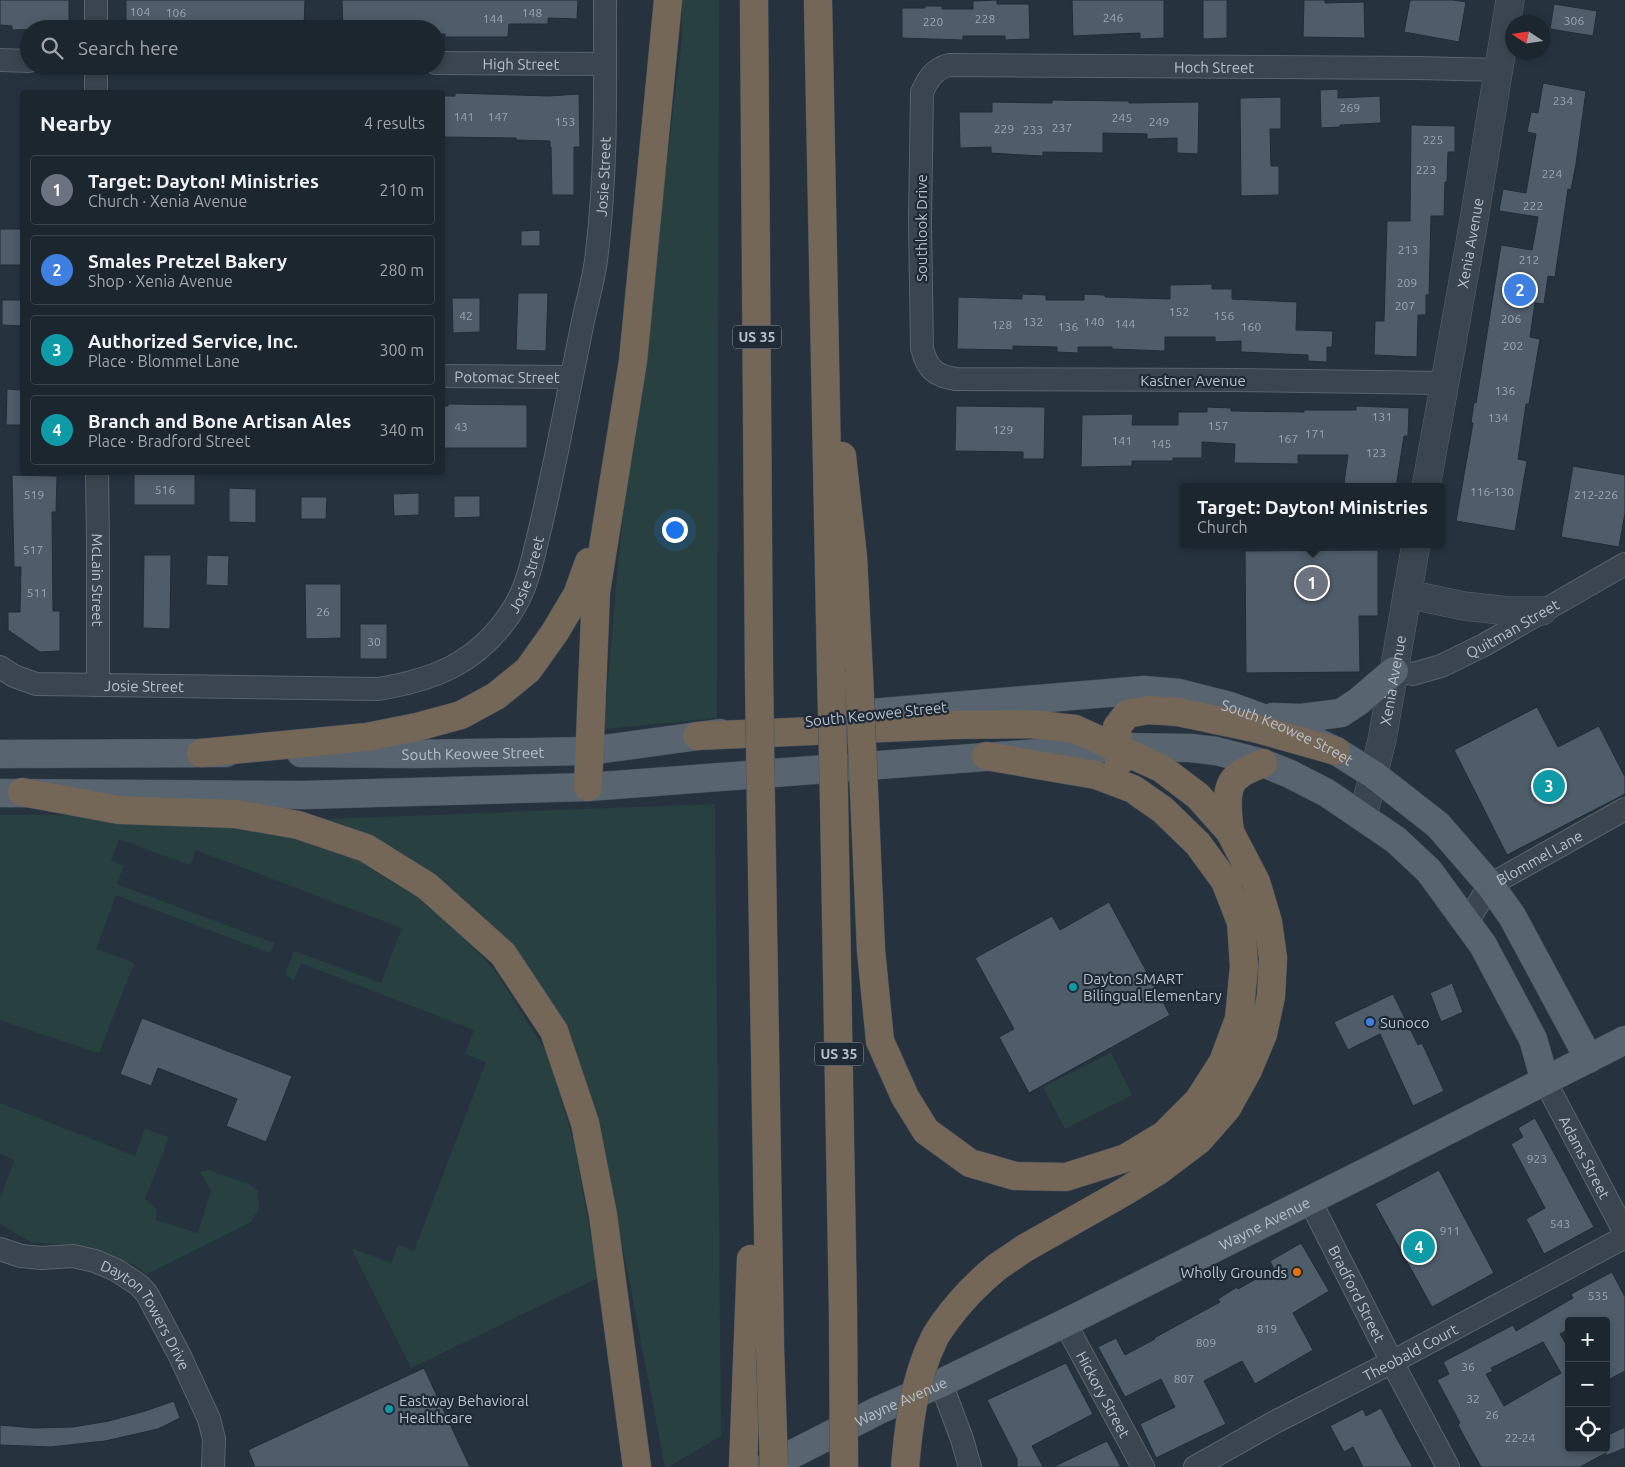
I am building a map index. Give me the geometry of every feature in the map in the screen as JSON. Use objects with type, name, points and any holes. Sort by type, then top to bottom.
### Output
[{"type":"highway","points":[[588,787],[596,592],[633,361],[668,0]]},
{"type":"highway","name":"US 35","points":[[754,0],[762,963],[759,1352],[774,1467]]},
{"type":"highway","name":"US 35","points":[[818,0],[822,276],[834,798],[844,1467]]},
{"type":"highway","points":[[822,276],[853,557],[871,950],[880,1041],[905,1097],[926,1132],[970,1163],[1016,1176],[1066,1177],[1126,1158],[1164,1135],[1198,1101],[1223,1062],[1239,1019],[1244,966],[1241,922],[1225,881],[1198,844],[1163,810],[1132,789],[1096,775],[986,756]]},
{"type":"highway","points":[[201,753],[367,737],[417,727],[461,715],[496,696],[528,670],[577,595],[609,509]]},
{"type":"highway","points":[[1132,789],[1120,768],[1117,727],[1127,714],[1148,710],[1178,712],[1254,728],[1336,751]]},
{"type":"highway","points":[[697,736],[952,725],[1030,724],[1075,729],[1161,768],[1198,796],[1230,832],[1256,882],[1268,922],[1273,958],[1271,996],[1262,1034],[1248,1070],[1227,1108],[1199,1140],[1158,1170],[1124,1192],[1025,1248],[997,1267],[970,1290],[955,1307],[934,1338],[914,1395],[908,1430],[905,1467]]},
{"type":"highway","points":[[1230,832],[1227,802],[1236,777],[1263,763]]},
{"type":"highway","points":[[11,793],[119,810],[235,814],[298,825],[366,848],[427,886],[503,954],[554,1031],[585,1123],[603,1215],[637,1467]]},
{"type":"highway","points":[[743,1467],[759,1352]]},
{"type":"main road","points":[[1260,716],[1302,718],[1341,713],[1359,701],[1394,671]]},
{"type":"main road","name":"South Keowee Street","points":[[0,754],[416,754],[589,751],[883,712],[1144,690],[1179,693],[1260,716],[1336,751],[1374,775],[1438,825],[1490,885],[1512,916],[1589,1060]]},
{"type":"main road","points":[[11,793],[304,795],[588,787],[1118,747],[1191,748],[1216,751],[1263,763],[1327,793],[1396,840],[1429,872],[1483,945],[1533,1039],[1545,1082]]},
{"type":"main road","name":"Wayne Avenue","points":[[767,1467],[879,1410],[941,1383],[1065,1323],[1589,1060],[1625,1040]]},
{"type":"street","points":[[96,0],[96,20]]},
{"type":"street","name":"Josie Street","points":[[0,667],[14,676],[36,684],[378,689],[406,684],[445,672],[470,656],[489,640],[520,598],[532,566],[597,254],[603,192],[605,133],[605,0]]},
{"type":"street","name":"Xenia Avenue","points":[[1427,483],[1473,226],[1510,0]]},
{"type":"street","points":[[0,60],[20,61]]},
{"type":"street","name":"High Street","points":[[445,64],[605,64]]},
{"type":"street","name":"Hoch Street","points":[[933,73],[949,65],[1498,70]]},
{"type":"street","name":"Southlook Drive","points":[[933,73],[922,92],[920,222],[922,348],[925,360],[932,370],[944,377]]},
{"type":"street","points":[[96,75],[96,90]]},
{"type":"street","name":"Potomac Street","points":[[445,376],[572,377]]},
{"type":"street","name":"Kastner Avenue","points":[[944,377],[956,379],[1444,383]]},
{"type":"street","name":"McLain Street","points":[[97,475],[98,685]]},
{"type":"street","name":"Xenia Avenue","points":[[1363,816],[1382,740],[1415,548]]},
{"type":"street","name":"Quitman Street","points":[[1394,671],[1413,674],[1441,666],[1484,645],[1625,564]]},
{"type":"street","points":[[1407,594],[1464,606],[1509,611],[1542,611]]},
{"type":"street","name":"Blommel Lane","points":[[1467,922],[1490,885],[1625,809]]},
{"type":"street","name":"Adams Street","points":[[1545,1082],[1625,1233]]},
{"type":"street","name":"Bradford Street","points":[[1309,1200],[1448,1467]]},
{"type":"street","name":"Theobald Court","points":[[1195,1467],[1275,1422],[1392,1362],[1625,1237]]},
{"type":"street","name":"Dayton Towers Drive","points":[[0,1249],[21,1256],[42,1258],[72,1256],[95,1261],[116,1270],[139,1285],[147,1294],[180,1356],[209,1419],[214,1439],[212,1467]]},
{"type":"street","name":"Hickory Street","points":[[1065,1323],[1143,1467]]},
{"type":"street","points":[[941,1383],[962,1439],[970,1467]]},
{"type":"green space","points":[[682,0],[719,0],[717,718],[604,729],[619,553],[682,38]]},
{"type":"green space","points":[[715,804],[721,1436],[665,1467],[603,1144],[583,1072],[542,993],[510,950],[465,900],[417,864],[326,823],[330,819]]},
{"type":"green space","points":[[0,815],[61,815],[230,823],[305,837],[374,866],[433,907],[494,969],[547,1053],[574,1143],[598,1278],[411,1368],[351,1248],[391,1263],[398,1245],[414,1251],[486,1062],[465,1054],[474,1030],[301,963],[294,980],[285,975],[294,951],[381,983],[402,928],[196,850],[190,865],[119,839],[111,861],[124,866],[117,884],[274,943],[270,953],[116,895],[96,949],[134,963],[99,1053],[0,1020]]},
{"type":"green space","points":[[1111,1053],[1132,1095],[1065,1129],[1043,1087]]},
{"type":"green space","points":[[0,1103],[135,1156],[145,1129],[169,1137],[145,1199],[157,1209],[156,1220],[198,1233],[211,1191],[200,1172],[208,1170],[249,1184],[258,1191],[259,1208],[251,1222],[147,1274],[134,1265],[87,1247],[31,1242],[0,1224],[0,1197],[15,1160],[0,1154]]},
{"type":"building","points":[[0,0],[69,0],[69,20],[20,20],[20,30],[12,30],[12,26],[0,25]]},
{"type":"building","points":[[126,0],[305,0],[304,20],[126,20]]},
{"type":"building","points":[[342,0],[578,0],[577,19],[548,18],[548,24],[509,24],[508,37],[445,37],[445,20],[343,20]]},
{"type":"building","points":[[997,0],[997,4],[1029,4],[1030,39],[1005,40],[1005,36],[963,36],[963,40],[902,38],[902,8],[942,6],[942,9],[973,9],[973,1]]},
{"type":"building","points":[[1072,0],[1164,0],[1164,38],[1140,39],[1140,33],[1073,36]]},
{"type":"building","points":[[1203,0],[1227,0],[1227,38],[1203,39]]},
{"type":"building","points":[[1304,0],[1325,0],[1325,3],[1364,2],[1365,38],[1303,37]]},
{"type":"building","points":[[1410,0],[1453,0],[1466,2],[1459,42],[1404,32]]},
{"type":"building","points":[[1554,4],[1597,11],[1593,36],[1550,29]]},
{"type":"building","points":[[1543,83],[1586,91],[1576,164],[1571,190],[1568,189],[1555,277],[1548,276],[1544,304],[1535,303],[1530,337],[1540,339],[1529,404],[1526,404],[1518,459],[1527,461],[1515,531],[1456,521],[1501,245],[1532,250],[1538,217],[1499,211],[1503,189],[1526,193],[1536,134],[1527,132],[1531,112],[1538,113]]},
{"type":"building","points":[[1338,89],[1338,98],[1380,96],[1381,123],[1321,128],[1320,90]]},
{"type":"building","points":[[455,93],[549,96],[579,94],[580,147],[574,147],[574,195],[552,195],[550,141],[516,140],[516,138],[445,137],[445,96],[455,96]]},
{"type":"building","points":[[1281,97],[1281,129],[1270,129],[1271,166],[1279,166],[1279,195],[1241,196],[1240,98]]},
{"type":"building","points":[[1052,100],[1129,101],[1129,103],[1199,102],[1198,154],[1177,153],[1177,138],[1147,139],[1147,134],[1103,133],[1103,153],[1043,152],[1043,156],[991,153],[991,147],[960,148],[959,112],[992,112],[992,102],[1052,103]]},
{"type":"building","points":[[1411,125],[1455,126],[1455,152],[1448,152],[1444,216],[1431,216],[1429,295],[1426,295],[1426,315],[1418,315],[1417,357],[1374,355],[1375,321],[1384,321],[1387,221],[1410,221]]},
{"type":"building","points":[[0,229],[20,229],[20,265],[0,265]]},
{"type":"building","points":[[540,230],[540,246],[521,246],[521,231]]},
{"type":"building","points":[[1212,284],[1212,289],[1232,289],[1232,299],[1297,302],[1296,330],[1333,331],[1332,347],[1327,347],[1327,362],[1308,361],[1308,355],[1241,352],[1241,341],[1215,342],[1215,337],[1165,337],[1165,351],[1112,349],[1112,347],[1078,347],[1078,353],[1057,352],[1057,347],[1013,346],[1013,350],[957,349],[958,297],[1022,299],[1022,294],[1046,295],[1046,300],[1084,300],[1084,294],[1105,295],[1105,297],[1170,299],[1170,285]]},
{"type":"building","points":[[518,293],[548,293],[546,351],[516,350]]},
{"type":"building","points":[[452,298],[480,298],[480,332],[453,333]]},
{"type":"building","points":[[2,300],[20,300],[20,326],[2,325]]},
{"type":"building","points":[[7,389],[20,390],[20,425],[6,425]]},
{"type":"building","points":[[448,404],[527,405],[527,448],[445,448],[445,406],[448,406]]},
{"type":"building","points":[[956,406],[1045,407],[1044,459],[1023,459],[1023,452],[955,451]]},
{"type":"building","points":[[1356,406],[1409,408],[1408,436],[1404,436],[1397,483],[1344,483],[1348,455],[1298,455],[1298,464],[1234,463],[1235,444],[1202,442],[1202,458],[1173,458],[1173,461],[1132,461],[1132,466],[1081,467],[1082,415],[1133,414],[1132,425],[1178,425],[1178,412],[1207,412],[1207,407],[1231,408],[1231,411],[1304,412],[1304,410],[1356,410]]},
{"type":"building","points":[[1573,466],[1625,475],[1625,513],[1619,547],[1561,537]]},
{"type":"building","points":[[12,475],[57,476],[56,512],[52,512],[53,611],[60,611],[60,651],[40,652],[8,630],[8,612],[20,612],[21,567],[14,567]]},
{"type":"building","points":[[134,475],[195,475],[195,505],[134,505]]},
{"type":"building","points":[[229,488],[256,489],[256,523],[229,522]]},
{"type":"building","points":[[419,493],[419,515],[394,516],[393,494]]},
{"type":"building","points":[[454,496],[480,496],[480,517],[454,518]]},
{"type":"building","points":[[301,497],[327,497],[326,519],[301,519]]},
{"type":"building","points":[[1378,550],[1378,616],[1359,616],[1360,672],[1246,673],[1245,551]]},
{"type":"building","points":[[144,555],[171,555],[170,629],[143,628]]},
{"type":"building","points":[[207,555],[229,556],[228,586],[206,585]]},
{"type":"building","points":[[305,584],[341,584],[341,638],[306,639]]},
{"type":"building","points":[[360,624],[387,624],[387,659],[360,659]]},
{"type":"building","points":[[1537,707],[1558,747],[1599,726],[1625,777],[1625,794],[1507,855],[1454,750]]},
{"type":"building","name":"Dayton SMART Bilingual Elementary","points":[[1109,902],[1170,1015],[1029,1093],[999,1037],[1014,1029],[975,958],[1052,916],[1060,930]]},
{"type":"building","name":"Sunoco","points":[[1452,983],[1463,1012],[1441,1022],[1430,993]]},
{"type":"building","points":[[1393,994],[1418,1045],[1422,1043],[1444,1091],[1413,1106],[1380,1034],[1348,1050],[1334,1022]]},
{"type":"building","points":[[142,1018],[292,1076],[266,1142],[226,1126],[237,1099],[158,1068],[151,1086],[120,1074]]},
{"type":"building","points":[[1535,1118],[1594,1227],[1544,1254],[1526,1219],[1545,1208],[1511,1144],[1523,1137],[1518,1128]]},
{"type":"building","points":[[1439,1170],[1494,1273],[1432,1307],[1375,1204]]},
{"type":"building","points":[[1301,1243],[1329,1291],[1293,1313],[1313,1350],[1255,1384],[1242,1361],[1204,1381],[1226,1424],[1156,1458],[1140,1424],[1175,1407],[1161,1379],[1125,1397],[1098,1347],[1116,1338],[1125,1355],[1220,1302],[1218,1299],[1237,1287],[1238,1289],[1274,1269],[1270,1261]]},
{"type":"building","points":[[1612,1272],[1625,1297],[1625,1371],[1610,1379],[1610,1317],[1565,1317],[1565,1331],[1560,1334],[1565,1342],[1565,1452],[1610,1452],[1610,1434],[1625,1427],[1625,1448],[1606,1456],[1606,1453],[1580,1467],[1481,1467],[1458,1425],[1460,1423],[1437,1380],[1449,1374],[1443,1362],[1513,1325],[1516,1331],[1573,1298],[1571,1294]],"holes":[[[1543,1342],[1561,1373],[1504,1406],[1486,1374],[1493,1371],[1491,1368]]]},
{"type":"building","points":[[1066,1363],[1093,1414],[1032,1446],[1043,1467],[1017,1467],[1017,1459],[987,1400]]},
{"type":"building","name":"Eastway Behavioral Healthcare","points":[[424,1368],[470,1467],[255,1467],[248,1450]]},
{"type":"building","points":[[174,1401],[180,1418],[158,1429],[105,1441],[51,1447],[0,1445],[0,1425],[34,1428],[73,1427],[109,1421]]},
{"type":"building","points":[[1381,1408],[1413,1467],[1363,1467],[1353,1447],[1344,1452],[1330,1426],[1363,1409],[1366,1416]]},
{"type":"building","points":[[1107,1441],[1121,1467],[1053,1467]]},
{"type":"place","name":"Smales Pretzel Bakery","points":[[1520,290]]},
{"type":"place","name":"Target: Dayton! Ministries","points":[[1312,583]]},
{"type":"place","name":"Authorized Service, Inc.","points":[[1549,786]]},
{"type":"place","name":"Dayton SMART Bilingual Elementary","points":[[1073,987]]},
{"type":"place","name":"Sunoco","points":[[1370,1022]]},
{"type":"place","name":"Branch and Bone Artisan Ales","points":[[1419,1247]]},
{"type":"place","name":"Wholly Grounds","points":[[1297,1272]]},
{"type":"place","name":"Eastway Behavioral Healthcare","points":[[389,1409]]}]
